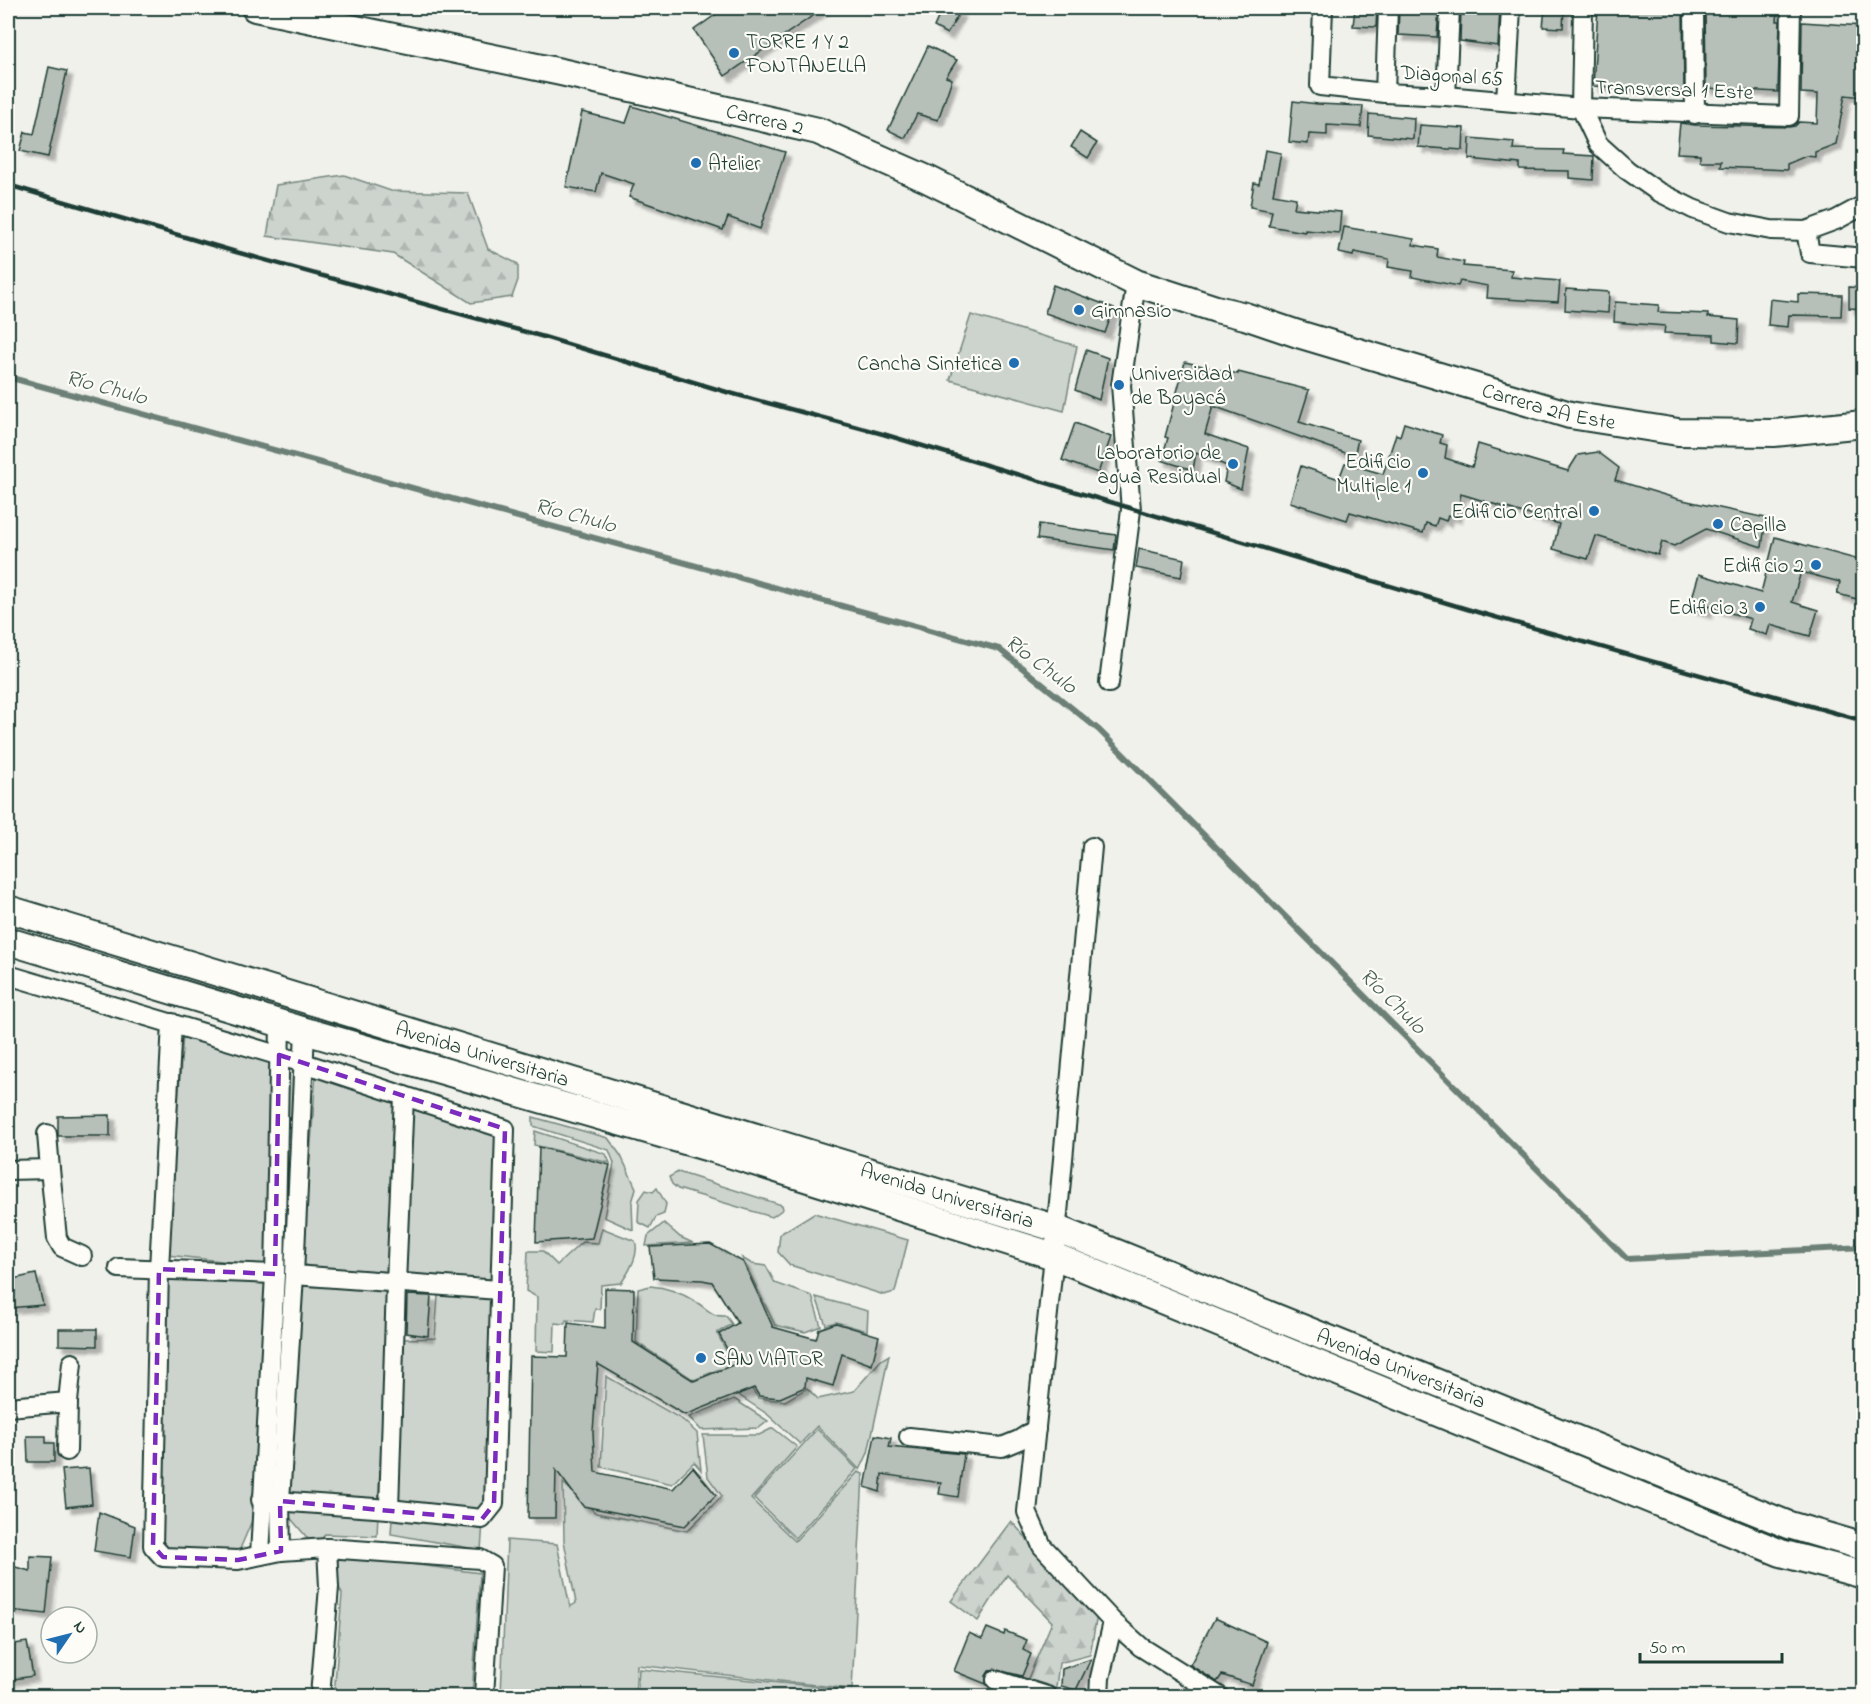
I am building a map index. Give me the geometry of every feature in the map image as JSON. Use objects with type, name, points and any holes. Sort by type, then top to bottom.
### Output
[{"type":"main road","name":"Carrera 2","points":[[255,8],[561,72],[818,131],[927,179],[1136,283],[1245,316]]},
{"type":"main road","name":"Carrera 2A Este","points":[[1245,316],[1570,416],[1678,432],[1774,433],[1863,424]]},
{"type":"main road","name":"Avenida Universitaria","points":[[8,909],[1056,1228],[1789,1525],[1863,1547]]},
{"type":"main road","name":"Avenida Universitaria","points":[[8,941],[305,1031],[713,1149],[1053,1257],[1591,1473],[1781,1553],[1863,1575]]},
{"type":"street","name":"Diagonal 65","points":[[1323,8],[1320,86],[1581,108]]},
{"type":"street","points":[[1385,93],[1388,8]]},
{"type":"street","points":[[1446,96],[1450,8]]},
{"type":"street","points":[[1506,101],[1512,8]]},
{"type":"street","points":[[1581,108],[1583,8]]},
{"type":"street","points":[[1694,8],[1695,114]]},
{"type":"street","name":"Transversal 1 Este","points":[[1791,8],[1789,116],[1581,108],[1598,144],[1626,170],[1657,191],[1693,209],[1729,222],[1771,230],[1806,231]]},
{"type":"street","points":[[1863,205],[1836,220],[1806,231],[1810,254],[1863,258]]},
{"type":"street","points":[[1109,683],[1131,510],[1121,385],[1136,283]]},
{"type":"street","points":[[1092,847],[1027,1512],[1042,1546],[1113,1622],[1141,1647],[1219,1696]]},
{"type":"street","points":[[8,975],[304,1062],[505,1129],[494,1504],[482,1519],[389,1509],[261,1500]]},
{"type":"street","points":[[172,1023],[159,1269],[153,1546],[163,1557],[238,1560],[281,1551],[327,1548],[480,1559],[492,1566],[484,1696]]},
{"type":"street","points":[[260,1555],[274,1274],[280,1023]]},
{"type":"street","points":[[281,1551],[280,1501],[294,1275],[305,1031]]},
{"type":"street","points":[[389,1509],[404,1096]]},
{"type":"street","points":[[47,1134],[57,1238],[62,1247],[82,1256]]},
{"type":"street","points":[[8,1170],[50,1169]]},
{"type":"street","points":[[119,1268],[274,1274]]},
{"type":"street","points":[[294,1275],[499,1290]]},
{"type":"street","points":[[68,1451],[68,1402],[72,1363]]},
{"type":"street","points":[[8,1407],[68,1402]]},
{"type":"street","points":[[909,1437],[1002,1447],[1036,1429]]},
{"type":"street","points":[[320,1696],[328,1587],[327,1548]]},
{"type":"street","points":[[1099,1696],[1100,1678],[1113,1622]]},
{"type":"street","points":[[996,1680],[1047,1696]]},
{"type":"highlighted area","points":[[279,1055],[505,1129],[494,1504],[482,1519],[280,1501],[281,1551],[238,1560],[163,1557],[153,1546],[159,1269],[275,1274]]},
{"type":"green space","points":[[344,175],[391,191],[468,193],[488,249],[518,264],[518,280],[512,297],[471,303],[393,254],[267,236],[276,185]]},
{"type":"green space","name":"Cancha Sintetica","points":[[971,315],[1077,346],[1064,411],[950,380]]},
{"type":"green space","points":[[183,1035],[301,1069],[295,1269],[167,1255]]},
{"type":"green space","points":[[316,1073],[396,1100],[388,1275],[302,1269]]},
{"type":"green space","points":[[412,1106],[496,1134],[493,1282],[403,1273]]},
{"type":"green space","points":[[533,1117],[608,1138],[621,1156],[636,1188],[632,1203],[633,1230],[604,1217],[614,1163],[609,1150],[533,1126]]},
{"type":"green space","points":[[535,1131],[606,1154],[610,1163],[534,1145]]},
{"type":"green space","points":[[678,1172],[782,1205],[783,1209],[772,1217],[678,1189],[669,1177]]},
{"type":"green space","points":[[657,1188],[666,1204],[664,1214],[656,1217],[650,1228],[638,1222],[639,1200],[646,1190],[653,1192]]},
{"type":"green space","points":[[814,1213],[908,1240],[895,1292],[884,1295],[790,1265],[778,1252],[780,1234]]},
{"type":"green space","points":[[664,1223],[680,1237],[693,1243],[646,1246],[648,1236]]},
{"type":"green space","points":[[602,1228],[635,1241],[636,1252],[630,1268],[621,1283],[601,1285],[600,1309],[595,1309],[593,1322],[566,1320],[565,1324],[555,1323],[554,1352],[536,1351],[537,1297],[526,1291],[528,1251],[543,1251],[557,1265],[582,1242],[598,1243]]},
{"type":"green space","points":[[742,1258],[752,1264],[766,1266],[775,1283],[812,1296],[821,1326],[805,1332],[775,1325]]},
{"type":"green space","points":[[168,1270],[267,1283],[257,1509],[237,1556],[155,1548]]},
{"type":"green space","points":[[303,1283],[388,1289],[377,1536],[325,1534],[316,1548],[287,1514]]},
{"type":"green space","points":[[650,1286],[680,1293],[713,1314],[726,1316],[732,1324],[717,1333],[731,1360],[737,1358],[737,1367],[724,1371],[719,1369],[694,1380],[636,1342],[638,1289]]},
{"type":"green space","points":[[438,1295],[499,1299],[481,1550],[391,1534],[404,1339],[435,1338]]},
{"type":"green space","points":[[816,1297],[868,1311],[867,1331],[836,1322],[826,1325]]},
{"type":"green space","points":[[889,1355],[868,1453],[860,1470],[817,1426],[800,1444],[767,1414],[740,1396],[735,1384],[745,1379],[758,1398],[785,1401],[807,1388],[818,1399],[854,1391],[881,1360]]},
{"type":"green space","points":[[606,1376],[683,1420],[697,1433],[701,1470],[694,1462],[672,1484],[601,1467]]},
{"type":"green space","points":[[734,1399],[768,1421],[759,1428],[701,1430],[689,1417]]},
{"type":"green space","points":[[773,1428],[797,1447],[751,1499],[795,1541],[858,1472],[863,1474],[852,1689],[637,1665],[635,1696],[501,1696],[507,1540],[557,1544],[570,1607],[576,1603],[564,1541],[563,1483],[596,1513],[687,1531],[722,1496],[708,1477],[703,1435],[759,1435]]},
{"type":"green space","points":[[817,1429],[857,1469],[795,1538],[754,1498]]},
{"type":"green space","points":[[1011,1521],[1097,1615],[1090,1655],[1059,1663],[1055,1695],[1027,1681],[1052,1622],[1007,1575],[978,1621],[951,1601]]},
{"type":"green space","points":[[341,1555],[480,1573],[472,1696],[334,1696],[342,1594],[332,1572]]},
{"type":"green space","points":[[639,1669],[843,1689],[843,1696],[637,1696]]},
{"type":"building","name":"TORRE 1 Y 2 FONTANELLA","points":[[725,8],[824,8],[725,76],[694,30]]},
{"type":"building","points":[[1355,8],[1377,8],[1376,27],[1353,26]]},
{"type":"building","points":[[1399,8],[1439,8],[1437,37],[1398,35]]},
{"type":"building","points":[[1461,8],[1500,8],[1498,46],[1460,41]]},
{"type":"building","points":[[1545,8],[1564,8],[1563,28],[1543,27]]},
{"type":"building","points":[[1598,8],[1683,8],[1684,91],[1593,86]]},
{"type":"building","points":[[1705,8],[1778,8],[1777,21],[1780,21],[1778,92],[1706,88]]},
{"type":"building","points":[[942,9],[960,12],[947,34],[934,27]]},
{"type":"building","points":[[1802,22],[1863,26],[1863,97],[1845,95],[1836,144],[1815,152],[1815,157],[1806,156],[1787,164],[1787,170],[1720,167],[1721,161],[1700,161],[1700,154],[1677,153],[1680,123],[1789,127],[1799,122],[1817,123],[1818,94],[1801,93]]},
{"type":"building","points":[[928,46],[957,60],[946,77],[952,79],[938,120],[917,114],[905,138],[888,130]]},
{"type":"building","points":[[49,67],[67,71],[48,157],[20,151],[25,132],[34,134]]},
{"type":"building","points":[[1293,101],[1363,106],[1361,127],[1327,125],[1327,135],[1309,134],[1308,144],[1289,142]]},
{"type":"building","name":"Atelier","points":[[632,106],[785,152],[760,229],[728,217],[723,230],[629,197],[634,184],[601,173],[596,192],[566,187],[582,112],[626,123]]},
{"type":"building","points":[[1369,114],[1414,118],[1413,139],[1368,135]]},
{"type":"building","points":[[1420,125],[1464,128],[1463,150],[1418,147]]},
{"type":"building","points":[[1080,132],[1097,143],[1088,158],[1071,147]]},
{"type":"building","points":[[1470,138],[1514,142],[1513,149],[1564,150],[1563,154],[1594,156],[1593,180],[1569,178],[1569,171],[1520,170],[1520,164],[1469,159]]},
{"type":"building","points":[[1265,150],[1281,153],[1273,194],[1296,198],[1294,208],[1341,212],[1339,233],[1305,230],[1305,232],[1269,226],[1272,211],[1250,207],[1254,183],[1259,184]]},
{"type":"building","points":[[1344,227],[1414,239],[1413,245],[1438,249],[1437,257],[1464,262],[1463,266],[1512,270],[1511,277],[1560,281],[1558,302],[1487,298],[1488,286],[1460,281],[1458,286],[1412,277],[1413,271],[1388,267],[1389,259],[1354,252],[1353,256],[1339,253]]},
{"type":"building","name":"Gimnasio","points":[[1053,285],[1114,308],[1105,333],[1045,313]]},
{"type":"building","points":[[1849,287],[1863,288],[1863,309],[1849,308]]},
{"type":"building","points":[[1566,289],[1609,292],[1608,313],[1565,310]]},
{"type":"building","points":[[1798,294],[1842,295],[1841,316],[1789,315],[1788,327],[1768,325],[1770,299],[1798,302]]},
{"type":"building","points":[[1615,302],[1659,305],[1658,312],[1708,314],[1708,317],[1739,320],[1738,343],[1714,341],[1714,335],[1664,333],[1665,326],[1614,322]]},
{"type":"building","points":[[1086,350],[1108,358],[1099,400],[1075,390]]},
{"type":"building","points":[[1185,362],[1238,374],[1238,372],[1309,390],[1299,422],[1358,440],[1354,456],[1213,406],[1205,434],[1249,449],[1241,489],[1224,482],[1227,466],[1196,453],[1193,470],[1161,460]]},
{"type":"building","points":[[1075,423],[1111,437],[1098,473],[1062,460]]},
{"type":"building","points":[[1404,423],[1442,435],[1440,443],[1447,445],[1445,458],[1472,467],[1478,444],[1568,471],[1578,455],[1598,452],[1619,468],[1615,480],[1678,499],[1766,518],[1762,547],[1706,529],[1674,546],[1662,542],[1658,555],[1596,536],[1588,559],[1553,549],[1559,524],[1461,494],[1456,517],[1448,515],[1446,521],[1438,518],[1435,526],[1426,523],[1423,533],[1350,512],[1347,520],[1290,502],[1301,466],[1339,479],[1345,463],[1383,474],[1396,434],[1400,436]]},
{"type":"building","points":[[1039,524],[1116,535],[1114,550],[1037,539]]},
{"type":"building","points":[[1775,537],[1863,561],[1863,587],[1860,586],[1857,599],[1837,594],[1840,582],[1801,572],[1792,602],[1818,610],[1810,636],[1770,625],[1767,635],[1748,629],[1751,619],[1708,606],[1706,613],[1689,608],[1699,574],[1761,593]]},
{"type":"building","points":[[1139,549],[1184,559],[1181,577],[1136,568]]},
{"type":"building","points":[[110,1115],[110,1136],[58,1136],[58,1116]]},
{"type":"building","points":[[539,1147],[610,1165],[592,1238],[536,1242]]},
{"type":"building","points":[[710,1244],[743,1262],[773,1327],[816,1339],[819,1329],[836,1323],[879,1336],[872,1365],[842,1354],[833,1386],[806,1378],[805,1387],[780,1398],[759,1396],[754,1388],[685,1415],[598,1364],[593,1432],[595,1472],[673,1489],[693,1467],[716,1495],[685,1526],[583,1506],[556,1470],[555,1518],[528,1518],[531,1356],[567,1357],[568,1323],[605,1328],[605,1288],[634,1289],[633,1342],[694,1381],[735,1364],[719,1334],[738,1323],[712,1282],[654,1278],[650,1247]]},
{"type":"building","points":[[36,1274],[43,1305],[8,1308],[8,1280]]},
{"type":"building","points":[[407,1295],[431,1296],[428,1336],[406,1333]]},
{"type":"building","points":[[59,1329],[97,1329],[97,1346],[59,1345]]},
{"type":"building","points":[[875,1435],[891,1438],[889,1447],[964,1454],[958,1497],[939,1494],[941,1483],[882,1474],[880,1492],[865,1487]]},
{"type":"building","points":[[27,1436],[46,1436],[46,1443],[54,1443],[54,1462],[28,1462]]},
{"type":"building","points":[[89,1468],[92,1504],[66,1507],[62,1470]]},
{"type":"building","points":[[99,1512],[135,1526],[131,1557],[94,1551]]},
{"type":"building","points":[[30,1556],[52,1557],[47,1605],[39,1605],[39,1613],[8,1610],[8,1565],[30,1571]]},
{"type":"building","points":[[1215,1618],[1267,1642],[1252,1685],[1222,1675],[1217,1682],[1190,1665]]},
{"type":"building","points":[[987,1628],[1004,1635],[1005,1631],[1027,1640],[1023,1650],[1031,1654],[1022,1676],[994,1669],[986,1676],[986,1684],[954,1671],[969,1633],[982,1639]]},
{"type":"building","points":[[27,1642],[33,1676],[8,1680],[8,1645]]},
{"type":"building","points":[[1091,1659],[1076,1690],[1061,1686],[1062,1669]]},
{"type":"waterway","name":"Río Chulo","points":[[8,377],[999,649],[1099,730],[1627,1259],[1864,1247]]},
{"type":"railway","points":[[8,185],[236,252],[544,337],[730,393],[883,434],[1477,612],[1864,721]]},
{"type":"place","name":"TORRE 1 Y 2 FONTANELLA","points":[[734,53]]},
{"type":"place","name":"Atelier","points":[[696,163]]},
{"type":"place","name":"Gimnasio","points":[[1079,310]]},
{"type":"place","name":"Cancha Sintetica","points":[[1014,363]]},
{"type":"place","name":"Universidad de Boyacá","points":[[1119,385]]},
{"type":"place","name":"Laboratorio de agua Residual","points":[[1233,464]]},
{"type":"place","name":"Edificio Multiple 1","points":[[1423,473]]},
{"type":"place","name":"Edificio Central","points":[[1594,511]]},
{"type":"place","name":"Capilla","points":[[1718,524]]},
{"type":"place","name":"Edificio 2","points":[[1816,565]]},
{"type":"place","name":"Edificio 3","points":[[1760,607]]},
{"type":"place","name":"SAN VIATOR","points":[[701,1358]]}]
